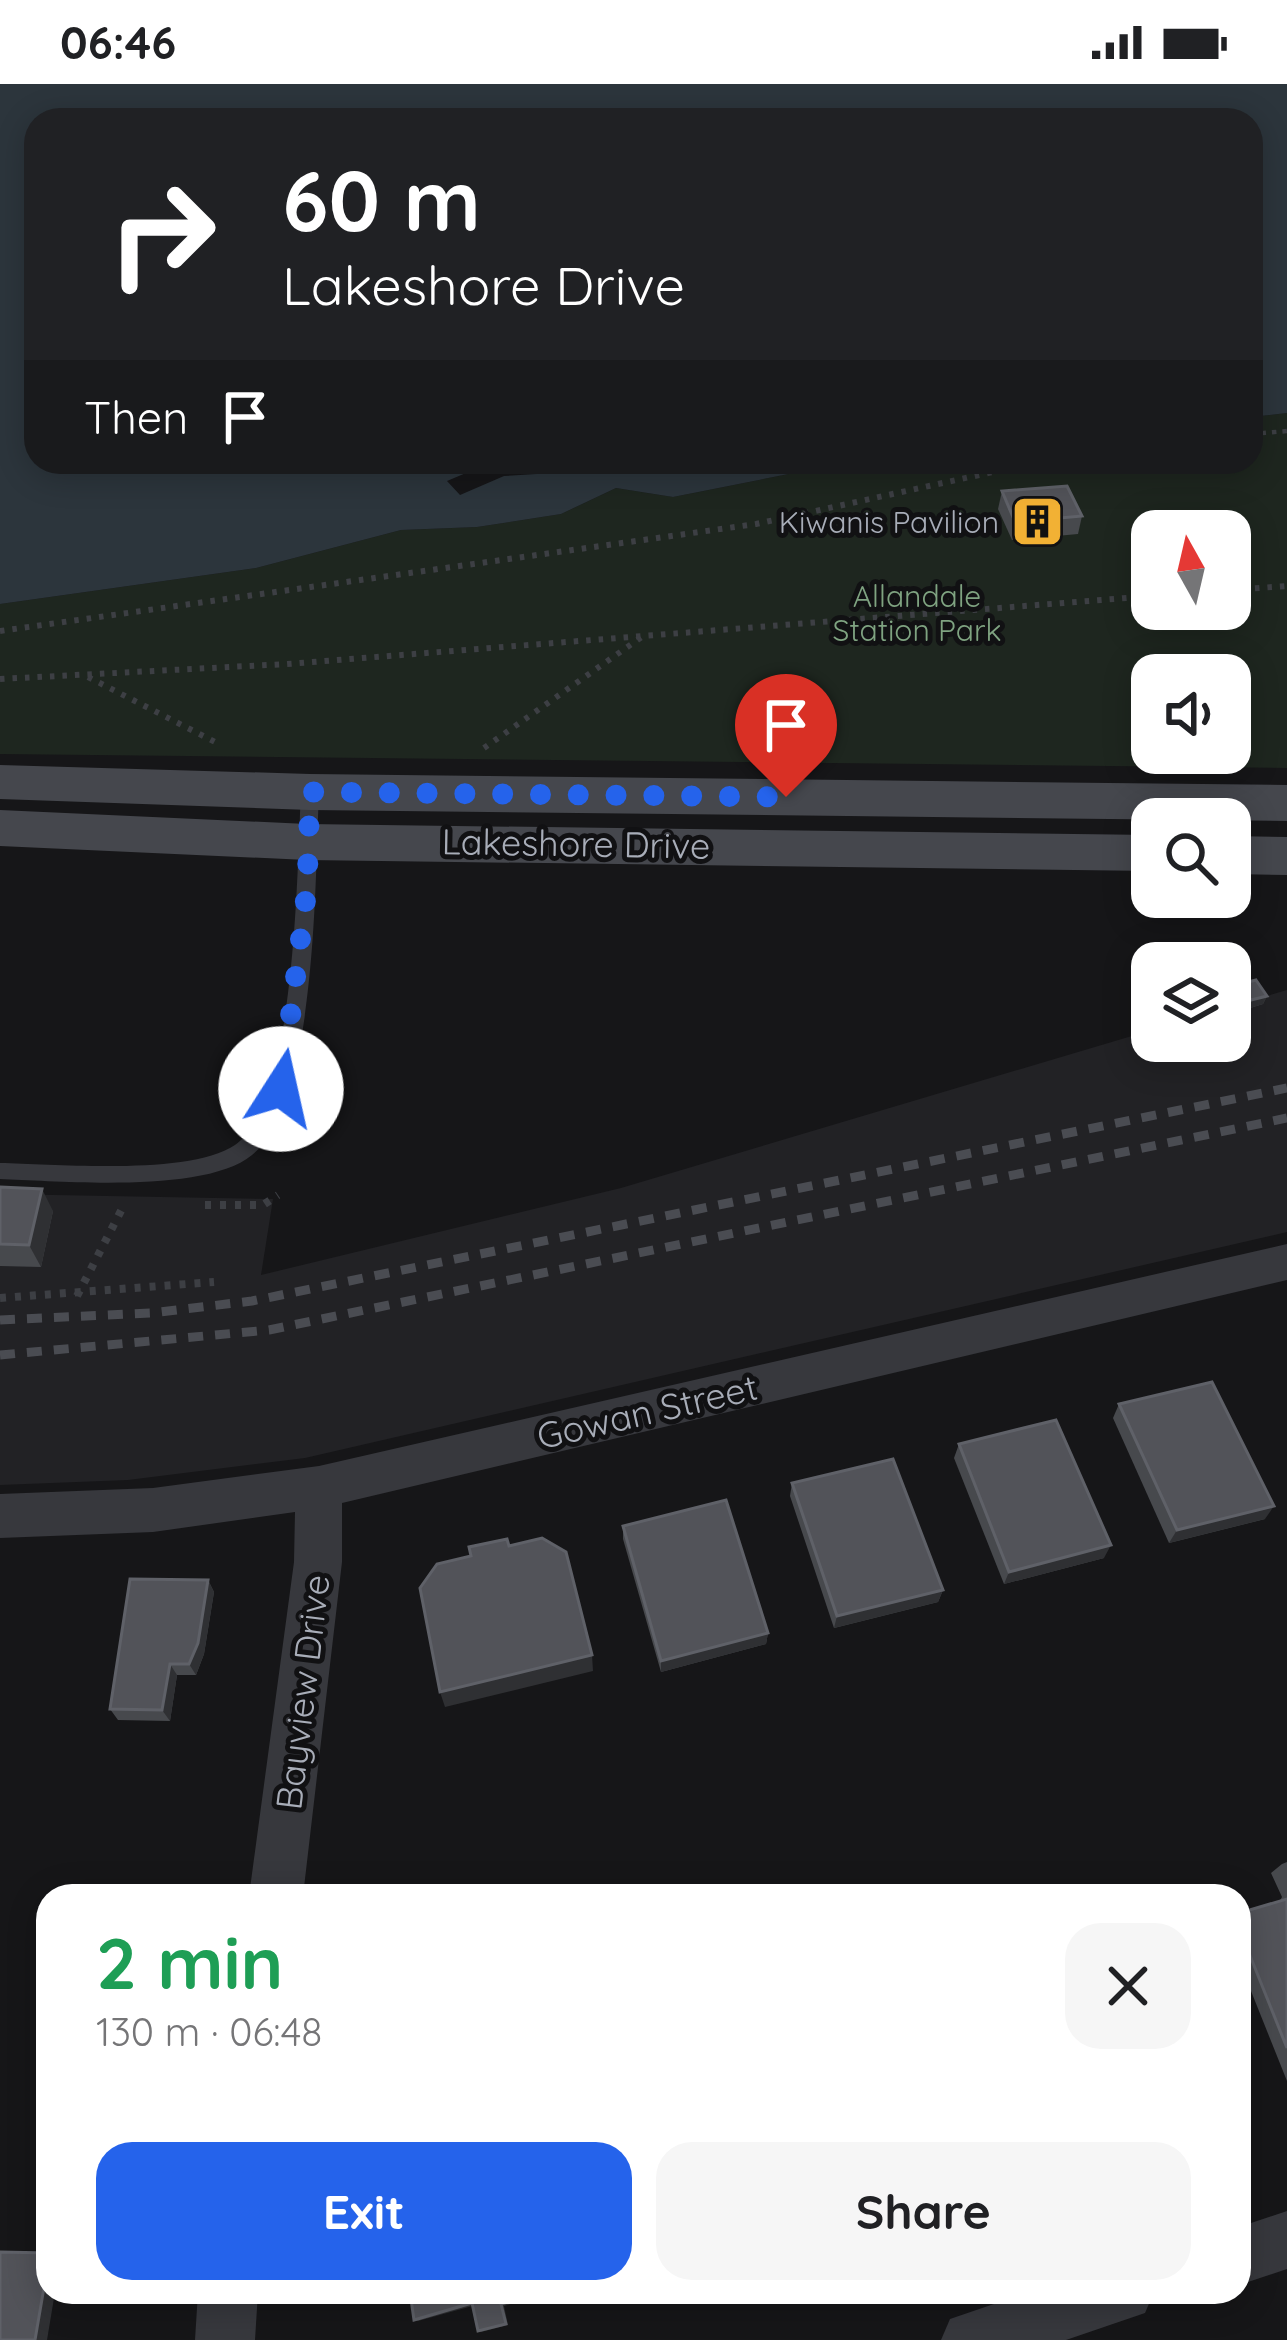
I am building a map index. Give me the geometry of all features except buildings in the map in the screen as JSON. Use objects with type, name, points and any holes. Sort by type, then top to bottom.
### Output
[{"type":"main road","name":"Lakeshore Drive","points":[[0,782],[309,817],[1131,853]]},
{"type":"main road","name":"Lakeshore Drive","points":[[0,828],[309,817],[1287,803]]},
{"type":"main road","points":[[1251,855],[1287,856]]},
{"type":"street","name":"Gowan Street","points":[[0,1516],[153,1510],[319,1487],[1287,1262]]},
{"type":"street","name":"Bayview Drive","points":[[278,1884],[318,1562],[319,1487]]},
{"type":"street","points":[[1251,2252],[1287,2240]]},
{"type":"street","points":[[225,2340],[227,2304]]},
{"type":"street","points":[[971,2340],[1086,2304]]},
{"type":"lane","points":[[0,1171],[133,1173],[214,1163],[245,1150],[281,1089],[307,889],[309,817]]},
{"type":"path","points":[[0,632],[756,524],[983,474]]},
{"type":"path","points":[[1251,589],[1287,586]]},
{"type":"path","points":[[0,679],[1131,598]]},
{"type":"path","points":[[477,753],[644,634]]},
{"type":"path","points":[[85,676],[223,747]]},
{"type":"path","points":[[76,1296],[122,1205]]},
{"type":"path","points":[[0,1298],[76,1296],[214,1282]]},
{"type":"shaded area","points":[[0,84],[1287,84],[1287,413],[1263,416],[1263,108],[24,108],[24,474],[464,474],[447,481],[460,495],[504,476],[789,474],[673,497],[616,488],[561,514],[477,527],[401,530],[256,568],[0,604]]},
{"type":"shaded area","points":[[1287,990],[1287,1232],[305,1458],[128,1480],[0,1485],[0,1194],[273,1199],[261,1275],[621,1188],[1131,1036],[1131,1062],[1251,1062],[1251,1001]]},
{"type":"green space","name":"Allandale Station Park","points":[[1287,413],[1287,768],[1251,768],[1251,654],[1131,654],[1131,766],[0,754],[0,604],[256,568],[401,530],[477,527],[561,514],[616,488],[673,497],[789,474],[1263,474],[1263,416]]},
{"type":"railway","points":[[0,1320],[151,1313],[252,1301],[1287,1088]]},
{"type":"railway","points":[[0,1355],[269,1330],[1287,1118]]},
{"type":"place","name":"Kiwanis Pavilion","points":[[1038,522]]},
{"type":"route","points":[[281,1089],[307,889],[310,792],[786,797]]}]
